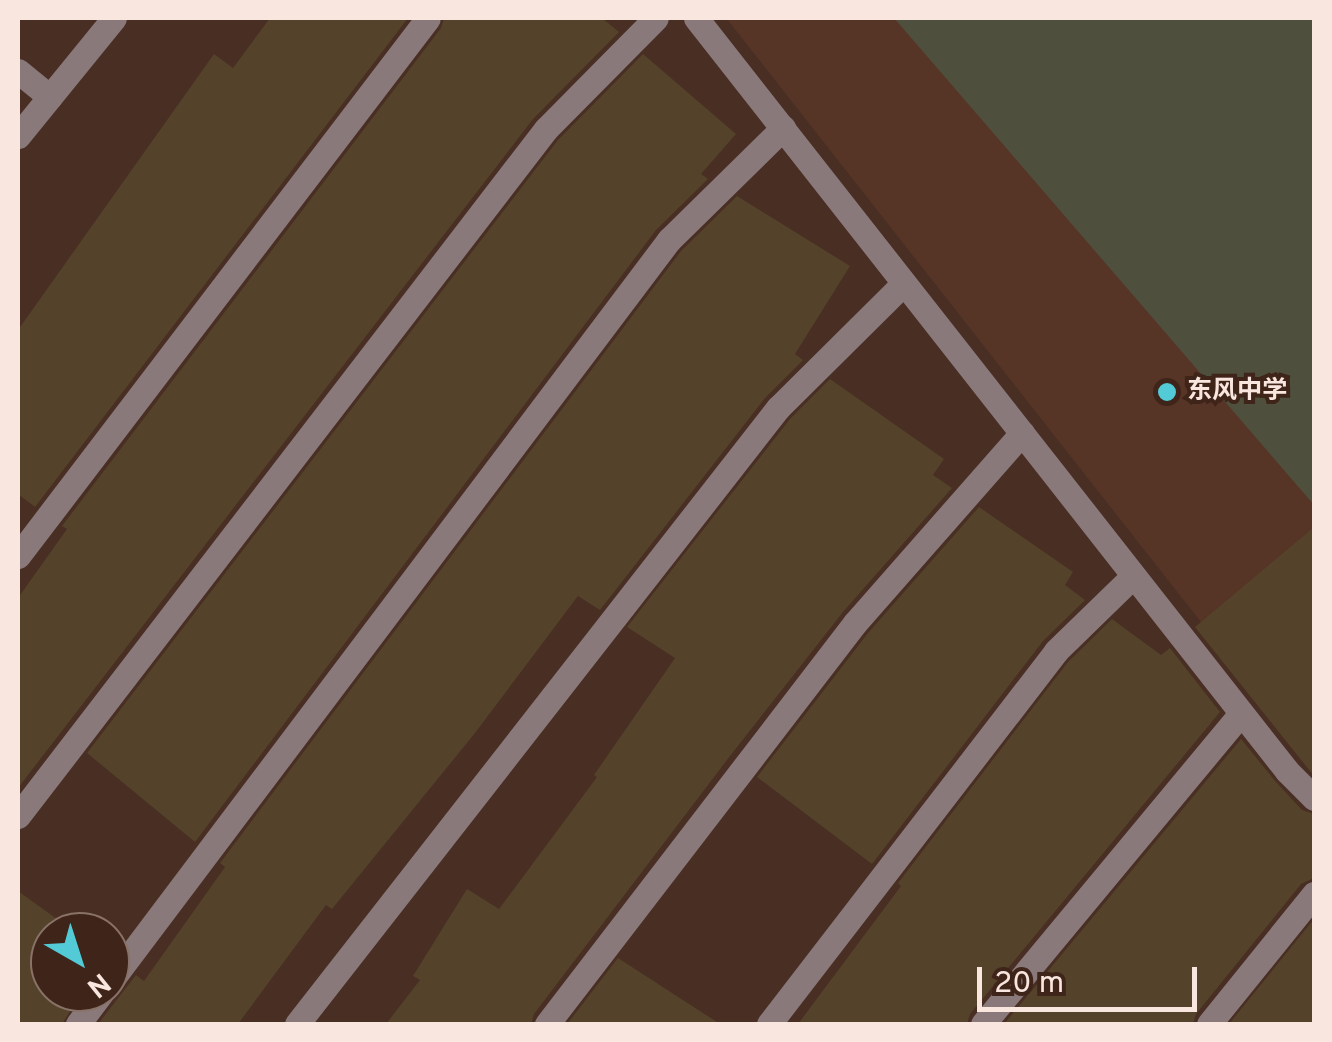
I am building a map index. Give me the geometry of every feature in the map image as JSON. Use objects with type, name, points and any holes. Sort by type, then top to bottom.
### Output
[{"type":"street","points":[[18,136],[114,18]]},
{"type":"street","points":[[18,556],[428,18]]},
{"type":"street","points":[[18,816],[546,129],[656,18]]},
{"type":"street","points":[[696,18],[1287,771],[1314,798]]},
{"type":"street","points":[[18,72],[50,97]]},
{"type":"street","points":[[130,955],[669,240],[784,128]]},
{"type":"street","points":[[297,1024],[778,408],[904,282]]},
{"type":"street","points":[[547,1024],[855,624],[1022,434]]},
{"type":"street","points":[[769,1024],[1056,651],[1133,576]]},
{"type":"street","points":[[983,1024],[1241,712]]},
{"type":"street","points":[[1209,1024],[1314,894]]},
{"type":"shaded area","name":"东风中学","points":[[726,18],[1314,18],[1314,766]]},
{"type":"green space","points":[[894,18],[1314,18],[1314,505]]},
{"type":"building","points":[[270,18],[408,18],[35,507],[18,494],[18,330],[214,54],[233,68]]},
{"type":"building","points":[[444,18],[602,18],[619,32],[533,119],[18,788],[18,598],[67,529],[62,526],[441,28]]},
{"type":"building","points":[[643,54],[736,134],[701,174],[708,179],[656,230],[195,842],[87,753],[558,140]]},
{"type":"building","points":[[737,196],[850,266],[795,354],[803,360],[765,398],[600,610],[578,596],[475,733],[332,909],[326,905],[238,1024],[98,1024],[107,1012],[130,1012],[130,983],[136,975],[144,981],[225,867],[220,863],[681,251]]},
{"type":"building","points":[[830,379],[944,459],[933,475],[952,488],[843,612],[534,1014],[531,1024],[386,1024],[420,980],[413,976],[467,889],[499,909],[597,777],[594,775],[675,658],[627,627],[790,419]]},
{"type":"building","points":[[979,507],[1073,572],[1065,585],[1085,600],[1043,641],[872,864],[757,777],[868,633]]},
{"type":"building","points":[[1314,527],[1314,776],[1195,627]]},
{"type":"building","points":[[1112,619],[1161,655],[1170,648],[1220,712],[970,1014],[967,1024],[798,1024],[901,886],[898,883],[1068,662]]},
{"type":"building","points":[[1241,739],[1302,810],[1314,814],[1314,878],[1301,884],[1196,1014],[1193,1024],[1004,1024]]},
{"type":"building","points":[[18,891],[47,912],[30,912],[30,1012],[70,1012],[62,1024],[18,1024]]},
{"type":"building","points":[[1314,919],[1314,1024],[1229,1024]]},
{"type":"building","points":[[618,958],[720,1024],[567,1024]]},
{"type":"place","name":"东风中学","points":[[1167,392]]}]
